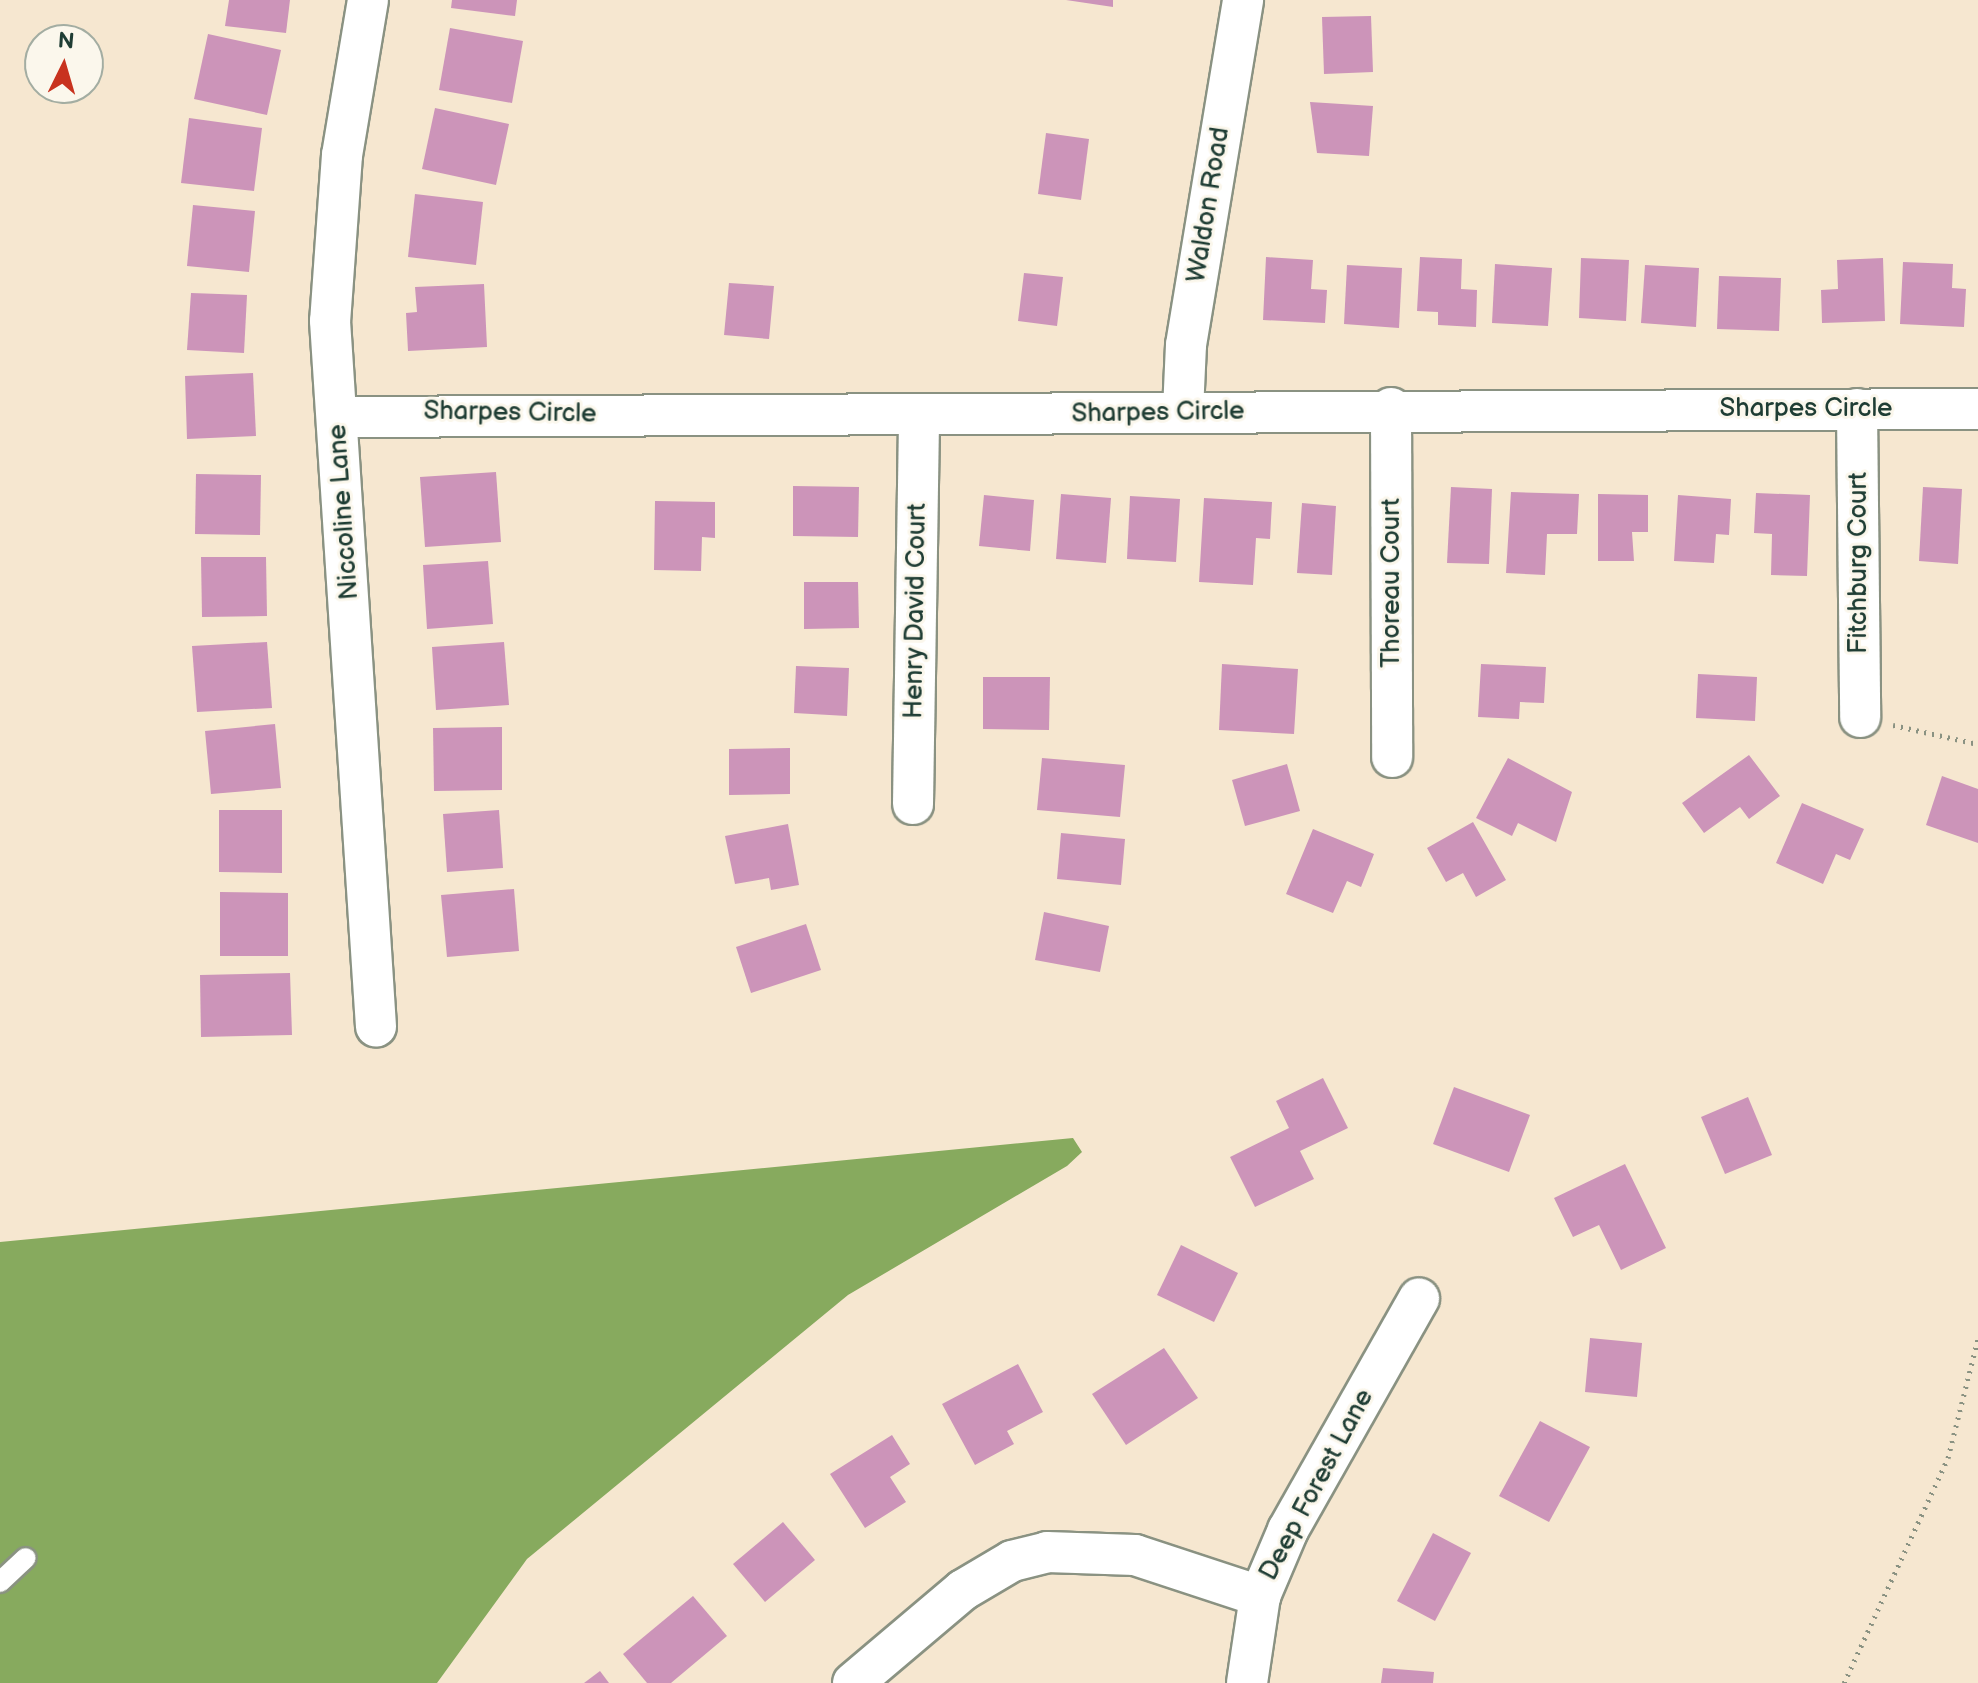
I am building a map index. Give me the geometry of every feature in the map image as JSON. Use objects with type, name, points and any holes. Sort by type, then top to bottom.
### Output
[{"type":"street","name":"Niccoline Lane","points":[[368,0],[331,251],[338,417],[376,1027]]},
{"type":"street","name":"Waldon Road","points":[[1183,411],[1186,345],[1243,0]]},
{"type":"street","name":"Sharpes Circle","points":[[338,417],[919,418],[1391,408],[1978,409]]},
{"type":"street","name":"Thoreau Court","points":[[1391,408],[1392,757]]},
{"type":"street","name":"Fitchburg Court","points":[[1857,409],[1860,717]]},
{"type":"street","name":"Henry David Court","points":[[913,804],[919,418]]},
{"type":"street","name":"Deep Forest Lane","points":[[1247,1683],[1260,1596],[1288,1530],[1419,1298]]},
{"type":"street","points":[[853,1683],[963,1590],[1012,1561],[1047,1552],[1135,1555],[1260,1596]]},
{"type":"lane","points":[[0,1582],[26,1558]]},
{"type":"path","points":[[1908,728],[1978,744]]},
{"type":"path","points":[[1844,1683],[1948,1458],[1978,1339]]},
{"type":"green space","points":[[1073,1138],[1082,1152],[1067,1166],[848,1295],[527,1559],[437,1683],[0,1683],[0,1242]]},
{"type":"building","points":[[229,0],[290,0],[286,33],[225,26]]},
{"type":"building","points":[[452,0],[517,0],[515,16],[451,8]]},
{"type":"building","points":[[1066,0],[1113,0],[1113,7]]},
{"type":"building","points":[[1371,16],[1373,72],[1324,74],[1322,17]]},
{"type":"building","points":[[450,28],[523,41],[512,103],[439,90]]},
{"type":"building","points":[[208,34],[281,50],[267,115],[194,99]]},
{"type":"building","points":[[1310,102],[1373,106],[1369,156],[1317,153]]},
{"type":"building","points":[[435,108],[509,124],[496,185],[422,169]]},
{"type":"building","points":[[189,118],[262,128],[254,191],[181,183]]},
{"type":"building","points":[[1046,133],[1089,139],[1081,200],[1038,194]]},
{"type":"building","points":[[415,194],[483,202],[476,265],[408,257]]},
{"type":"building","points":[[193,205],[255,211],[249,272],[187,266]]},
{"type":"building","points":[[1266,257],[1313,260],[1311,289],[1327,290],[1325,323],[1263,320]]},
{"type":"building","points":[[1420,257],[1462,259],[1461,289],[1477,290],[1476,327],[1438,325],[1438,312],[1417,311]]},
{"type":"building","points":[[1581,258],[1629,260],[1626,321],[1579,318]]},
{"type":"building","points":[[1883,258],[1885,321],[1822,323],[1821,290],[1838,289],[1837,260]]},
{"type":"building","points":[[1903,262],[1953,264],[1952,288],[1966,289],[1964,327],[1900,324]]},
{"type":"building","points":[[1495,264],[1552,268],[1548,326],[1492,323]]},
{"type":"building","points":[[1347,265],[1402,268],[1399,328],[1344,324]]},
{"type":"building","points":[[1645,265],[1699,268],[1696,327],[1641,323]]},
{"type":"building","points":[[1024,273],[1063,277],[1057,326],[1018,321]]},
{"type":"building","points":[[1719,276],[1781,278],[1779,331],[1717,329]]},
{"type":"building","points":[[729,283],[774,286],[769,339],[724,335]]},
{"type":"building","points":[[484,284],[487,347],[408,351],[406,313],[417,312],[415,287]]},
{"type":"building","points":[[191,293],[247,295],[244,353],[187,350]]},
{"type":"building","points":[[253,373],[256,436],[187,439],[185,376]]},
{"type":"building","points":[[496,472],[501,542],[425,547],[420,477]]},
{"type":"building","points":[[196,474],[261,475],[260,535],[195,534]]},
{"type":"building","points":[[793,486],[859,487],[858,537],[793,536]]},
{"type":"building","points":[[1451,487],[1492,489],[1489,564],[1447,563]]},
{"type":"building","points":[[1923,487],[1962,489],[1958,564],[1919,561]]},
{"type":"building","points":[[1511,492],[1579,494],[1577,534],[1547,534],[1545,575],[1506,573]]},
{"type":"building","points":[[1756,493],[1810,495],[1807,576],[1771,575],[1772,534],[1754,533]]},
{"type":"building","points":[[1061,494],[1111,498],[1106,563],[1056,559]]},
{"type":"building","points":[[1598,494],[1648,495],[1648,532],[1632,532],[1634,561],[1598,561]]},
{"type":"building","points":[[984,495],[1034,500],[1030,551],[979,546]]},
{"type":"building","points":[[1678,495],[1731,499],[1729,535],[1716,534],[1714,563],[1674,561]]},
{"type":"building","points":[[1130,496],[1180,499],[1176,562],[1127,559]]},
{"type":"building","points":[[1204,498],[1272,502],[1270,539],[1256,538],[1253,585],[1199,582]]},
{"type":"building","points":[[655,501],[715,502],[715,538],[702,537],[701,571],[654,570]]},
{"type":"building","points":[[1302,503],[1336,506],[1332,575],[1297,573]]},
{"type":"building","points":[[201,557],[266,557],[267,616],[202,617]]},
{"type":"building","points":[[488,561],[493,624],[427,629],[423,565]]},
{"type":"building","points":[[804,582],[858,582],[859,628],[804,629]]},
{"type":"building","points":[[267,642],[272,708],[197,712],[192,646]]},
{"type":"building","points":[[504,642],[509,705],[436,710],[432,647]]},
{"type":"building","points":[[1222,664],[1298,669],[1294,734],[1219,730]]},
{"type":"building","points":[[1481,664],[1546,667],[1544,703],[1520,702],[1519,719],[1478,717]]},
{"type":"building","points":[[796,666],[849,668],[847,716],[794,713]]},
{"type":"building","points":[[1698,674],[1757,677],[1755,721],[1696,718]]},
{"type":"building","points":[[983,677],[1050,677],[1049,730],[983,729]]},
{"type":"building","points":[[275,724],[281,788],[211,794],[205,731]]},
{"type":"building","points":[[502,727],[502,790],[434,791],[433,728]]},
{"type":"building","points":[[790,748],[790,794],[729,795],[729,749]]},
{"type":"building","points":[[1749,755],[1780,796],[1749,819],[1740,807],[1704,833],[1682,803]]},
{"type":"building","points":[[1042,758],[1125,765],[1120,817],[1037,810]]},
{"type":"building","points":[[1508,758],[1572,792],[1556,842],[1518,823],[1512,836],[1476,818]]},
{"type":"building","points":[[1287,764],[1300,811],[1245,826],[1232,780]]},
{"type":"building","points":[[1942,776],[1978,789],[1978,843],[1926,825]]},
{"type":"building","points":[[1802,803],[1864,829],[1850,860],[1836,854],[1823,884],[1776,863]]},
{"type":"building","points":[[219,810],[282,810],[282,873],[219,872]]},
{"type":"building","points":[[499,810],[503,868],[447,872],[443,814]]},
{"type":"building","points":[[1473,822],[1506,880],[1476,897],[1463,873],[1446,882],[1427,848]]},
{"type":"building","points":[[788,824],[799,885],[771,890],[769,878],[735,884],[725,836]]},
{"type":"building","points":[[1313,829],[1374,854],[1361,887],[1347,881],[1333,913],[1286,894]]},
{"type":"building","points":[[1061,833],[1125,839],[1121,885],[1057,879]]},
{"type":"building","points":[[514,889],[519,951],[447,957],[441,895]]},
{"type":"building","points":[[220,892],[288,893],[288,956],[220,956]]},
{"type":"building","points":[[1044,912],[1109,926],[1100,972],[1035,960]]},
{"type":"building","points":[[806,924],[821,970],[751,993],[736,947]]},
{"type":"building","points":[[290,973],[292,1035],[201,1037],[200,975]]},
{"type":"building","points":[[1323,1078],[1348,1128],[1300,1151],[1314,1179],[1255,1207],[1230,1157],[1289,1128],[1276,1101]]},
{"type":"building","points":[[1454,1087],[1530,1115],[1509,1172],[1433,1144]]},
{"type":"building","points":[[1748,1097],[1772,1155],[1725,1174],[1701,1117]]},
{"type":"building","points":[[1625,1164],[1666,1248],[1621,1270],[1599,1225],[1573,1237],[1554,1198]]},
{"type":"building","points":[[1181,1245],[1238,1273],[1214,1322],[1157,1295]]},
{"type":"building","points":[[1590,1338],[1642,1343],[1637,1397],[1585,1392]]},
{"type":"building","points":[[1164,1348],[1198,1398],[1126,1445],[1092,1394]]},
{"type":"building","points":[[1018,1364],[1043,1412],[1007,1431],[1014,1444],[975,1465],[942,1404]]},
{"type":"building","points":[[1540,1421],[1590,1447],[1549,1522],[1499,1496]]},
{"type":"building","points":[[892,1435],[910,1464],[890,1477],[906,1502],[865,1528],[830,1474]]},
{"type":"building","points":[[783,1522],[815,1560],[765,1602],[733,1564]]},
{"type":"building","points":[[1433,1533],[1471,1553],[1435,1621],[1397,1601]]},
{"type":"building","points":[[693,1596],[727,1636],[671,1683],[647,1683],[623,1654]]},
{"type":"building","points":[[1383,1668],[1434,1672],[1433,1683],[1381,1683]]},
{"type":"building","points":[[600,1671],[609,1683],[584,1683]]}]
